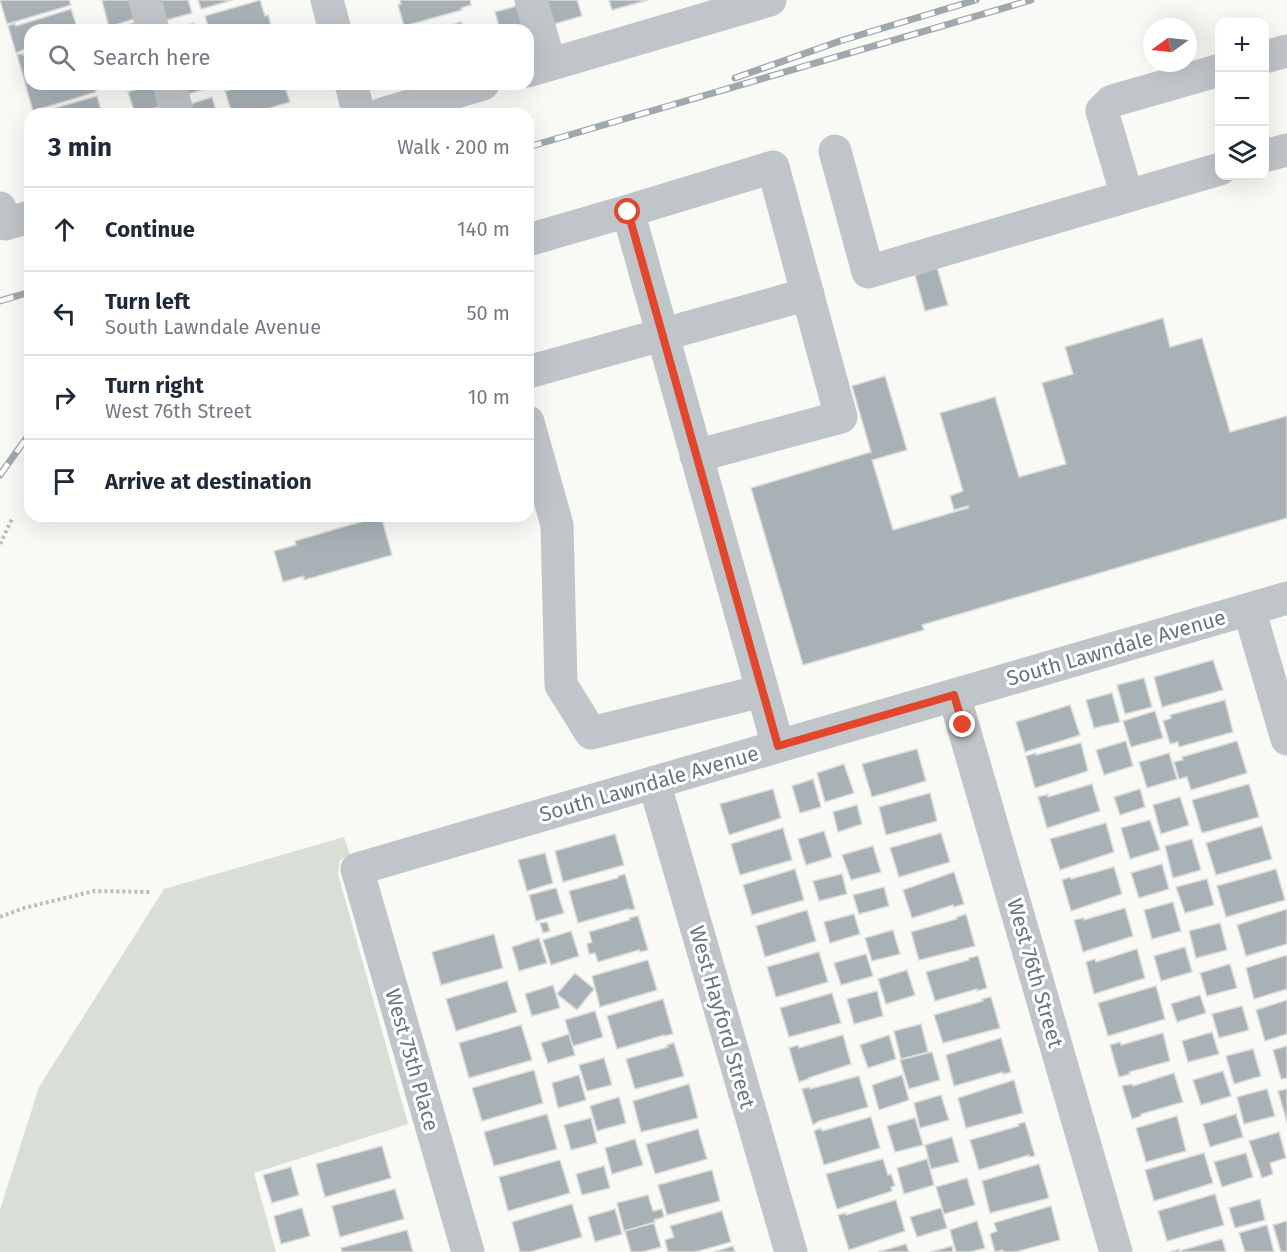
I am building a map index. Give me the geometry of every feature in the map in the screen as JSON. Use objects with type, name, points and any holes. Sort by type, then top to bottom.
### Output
[{"type":"street","points":[[145,0],[151,24]]},
{"type":"street","points":[[327,0],[333,24]]},
{"type":"street","points":[[531,0],[534,24]]},
{"type":"street","points":[[534,26],[539,68],[749,3]]},
{"type":"street","points":[[1269,56],[1287,51]]},
{"type":"street","points":[[1127,196],[1102,111],[1112,101],[1215,71]]},
{"type":"street","points":[[171,90],[176,108]]},
{"type":"street","points":[[353,90],[357,108]]},
{"type":"street","points":[[402,108],[463,90]]},
{"type":"street","points":[[1269,155],[1287,150]]},
{"type":"street","points":[[834,151],[868,272],[1215,171]]},
{"type":"street","points":[[534,238],[773,167],[842,417],[696,456]]},
{"type":"street","points":[[628,212],[778,746]]},
{"type":"street","points":[[534,370],[808,294]]},
{"type":"street","points":[[534,443],[557,525],[561,685],[591,732],[762,691]]},
{"type":"street","name":"South Lawndale Avenue","points":[[357,869],[1287,598]]},
{"type":"street","points":[[1249,609],[1287,739]]},
{"type":"street","name":"West 76th Street","points":[[954,695],[1116,1252]]},
{"type":"street","name":"West Hayford Street","points":[[654,782],[791,1252]]},
{"type":"street","name":"West 75th Place","points":[[357,869],[468,1252]]},
{"type":"path","points":[[0,544],[14,517]]},
{"type":"path","points":[[0,917],[24,908],[94,891],[150,892]]},
{"type":"shaded area","points":[[344,837],[350,855],[340,860],[338,874],[408,1124],[254,1173],[276,1252],[0,1252],[0,1210],[39,1087],[164,889]]},
{"type":"building","points":[[0,0],[69,0],[71,5],[7,24]]},
{"type":"building","points":[[132,0],[137,18],[118,24],[108,24],[102,1]]},
{"type":"building","points":[[157,0],[188,0],[192,13],[163,21]]},
{"type":"building","points":[[198,0],[233,0],[201,9]]},
{"type":"building","points":[[260,0],[265,16],[268,15],[271,24],[207,24],[205,16]]},
{"type":"building","points":[[400,0],[470,0],[471,5],[461,8],[462,10],[411,24],[403,24],[398,5],[401,4]]},
{"type":"building","points":[[547,0],[577,0],[582,16],[554,24]]},
{"type":"building","points":[[609,0],[648,0],[612,10]]},
{"type":"building","points":[[524,4],[527,24],[498,24],[495,12]]},
{"type":"building","points":[[71,9],[76,24],[24,24],[24,50],[16,53],[8,26],[15,23],[16,26]]},
{"type":"building","points":[[17,55],[24,55],[24,80]]},
{"type":"building","points":[[27,90],[96,90],[96,92],[43,108],[32,108]]},
{"type":"building","points":[[155,90],[159,107],[133,108],[128,92]]},
{"type":"building","points":[[184,90],[202,90],[185,95]]},
{"type":"building","points":[[286,90],[290,102],[270,108],[230,108],[225,91]]},
{"type":"building","points":[[97,96],[100,108],[55,108]]},
{"type":"building","points":[[212,97],[215,108],[189,108],[188,105]]},
{"type":"building","points":[[937,268],[948,305],[925,311],[915,275]]},
{"type":"building","points":[[1163,318],[1170,347],[1202,338],[1230,432],[1287,416],[1287,518],[922,625],[924,630],[803,665],[751,488],[871,452],[852,386],[885,376],[907,450],[872,460],[893,530],[968,508],[968,506],[954,510],[950,496],[963,491],[940,413],[995,397],[1019,477],[1066,464],[1042,383],[1073,374],[1065,347]]},
{"type":"building","points":[[360,522],[383,522],[392,555],[304,580],[304,576],[283,582],[274,551],[296,545],[295,541]]},
{"type":"building","points":[[1213,660],[1223,690],[1162,707],[1154,677]]},
{"type":"building","points":[[1144,678],[1152,707],[1125,714],[1117,685]]},
{"type":"building","points":[[1112,693],[1120,722],[1094,728],[1086,700]]},
{"type":"building","points":[[1225,700],[1233,732],[1179,747],[1178,742],[1170,744],[1163,721],[1171,718],[1170,715]]},
{"type":"building","points":[[1070,705],[1080,735],[1025,752],[1016,722]]},
{"type":"building","points":[[1155,711],[1163,738],[1131,747],[1123,721]]},
{"type":"building","points":[[1126,741],[1133,766],[1104,775],[1096,750]]},
{"type":"building","points":[[1237,741],[1247,773],[1191,790],[1187,777],[1179,779],[1174,762],[1183,760],[1182,757]]},
{"type":"building","points":[[1081,743],[1088,771],[1035,788],[1026,756]]},
{"type":"building","points":[[917,749],[926,781],[872,797],[862,764]]},
{"type":"building","points":[[1169,753],[1177,779],[1147,788],[1139,762]]},
{"type":"building","points":[[844,764],[854,793],[825,802],[817,773]]},
{"type":"building","points":[[813,779],[821,807],[800,813],[792,786]]},
{"type":"building","points":[[1092,784],[1100,811],[1047,828],[1038,797],[1048,794],[1048,797]]},
{"type":"building","points":[[1249,784],[1259,817],[1202,833],[1192,800]]},
{"type":"building","points":[[773,789],[781,818],[729,835],[720,804]]},
{"type":"building","points":[[1140,789],[1145,807],[1120,815],[1114,797]]},
{"type":"building","points":[[930,793],[937,821],[886,835],[879,807]]},
{"type":"building","points":[[1180,797],[1189,825],[1161,834],[1153,805]]},
{"type":"building","points":[[857,805],[862,824],[838,832],[833,812]]},
{"type":"building","points":[[1150,820],[1160,850],[1130,859],[1121,828]]},
{"type":"building","points":[[1106,823],[1114,852],[1060,870],[1050,839]]},
{"type":"building","points":[[1262,826],[1272,859],[1216,875],[1206,843]]},
{"type":"building","points":[[783,828],[792,860],[740,875],[731,844]]},
{"type":"building","points":[[824,831],[832,857],[806,865],[798,839]]},
{"type":"building","points":[[941,833],[950,862],[899,877],[890,848]]},
{"type":"building","points":[[615,834],[624,865],[563,882],[555,851]]},
{"type":"building","points":[[1192,839],[1201,870],[1173,878],[1165,846]]},
{"type":"building","points":[[873,846],[881,872],[851,880],[842,855]]},
{"type":"building","points":[[545,853],[553,883],[527,891],[518,860]]},
{"type":"building","points":[[1162,864],[1169,889],[1139,898],[1131,873]]},
{"type":"building","points":[[1114,867],[1122,894],[1071,911],[1062,880]]},
{"type":"building","points":[[795,869],[804,900],[752,915],[743,885]]},
{"type":"building","points":[[1276,869],[1285,900],[1226,917],[1217,886]]},
{"type":"building","points":[[954,872],[964,904],[954,907],[953,905],[912,918],[903,890]]},
{"type":"building","points":[[625,874],[635,909],[578,923],[569,891]]},
{"type":"building","points":[[842,874],[847,894],[819,901],[813,881]]},
{"type":"building","points":[[1207,879],[1214,905],[1185,913],[1176,887]]},
{"type":"building","points":[[884,887],[889,906],[859,914],[853,895]]},
{"type":"building","points":[[556,888],[564,913],[536,921],[529,895]]},
{"type":"building","points":[[1173,902],[1181,931],[1152,939],[1144,910]]},
{"type":"building","points":[[1125,908],[1133,936],[1083,952],[1074,920],[1084,918],[1084,920]]},
{"type":"building","points":[[1287,909],[1287,944],[1246,956],[1237,925]]},
{"type":"building","points":[[807,910],[816,941],[765,957],[756,926]]},
{"type":"building","points":[[854,914],[860,934],[830,943],[824,922]]},
{"type":"building","points":[[966,914],[975,946],[919,960],[911,932],[957,919]]},
{"type":"building","points":[[638,916],[648,950],[640,952],[639,950],[598,962],[595,953],[589,954],[587,944],[592,942],[589,932]]},
{"type":"building","points":[[547,922],[550,931],[543,933],[540,923]]},
{"type":"building","points":[[1220,923],[1227,950],[1196,958],[1189,931]]},
{"type":"building","points":[[893,930],[900,954],[872,961],[865,938]]},
{"type":"building","points":[[571,931],[579,956],[551,965],[543,940]]},
{"type":"building","points":[[494,934],[503,968],[441,985],[432,952]]},
{"type":"building","points":[[539,938],[547,963],[519,971],[512,947]]},
{"type":"building","points":[[1185,947],[1192,972],[1161,981],[1154,956]]},
{"type":"building","points":[[1137,949],[1145,978],[1094,994],[1086,962],[1095,959],[1096,962]]},
{"type":"building","points":[[819,952],[828,982],[776,997],[767,967]]},
{"type":"building","points":[[866,954],[873,976],[841,985],[834,963]]},
{"type":"building","points":[[1287,955],[1287,989],[1254,999],[1246,968]]},
{"type":"building","points":[[978,956],[987,988],[935,1001],[926,972]]},
{"type":"building","points":[[648,960],[657,990],[600,1007],[592,976]]},
{"type":"building","points":[[1230,964],[1237,988],[1207,996],[1200,973]]},
{"type":"building","points":[[907,970],[915,995],[886,1004],[878,979]]},
{"type":"building","points":[[575,973],[594,989],[577,1010],[557,994]]},
{"type":"building","points":[[507,981],[517,1012],[456,1031],[446,999]]},
{"type":"building","points":[[553,985],[560,1008],[532,1016],[525,994]]},
{"type":"building","points":[[1156,986],[1165,1019],[1108,1036],[1098,1003]]},
{"type":"building","points":[[877,991],[883,1016],[854,1024],[847,999]]},
{"type":"building","points":[[832,993],[841,1023],[789,1037],[780,1008]]},
{"type":"building","points":[[1200,995],[1206,1013],[1177,1022],[1171,1004]]},
{"type":"building","points":[[991,997],[1000,1028],[943,1043],[934,1015]]},
{"type":"building","points":[[663,999],[673,1034],[617,1049],[607,1016]]},
{"type":"building","points":[[1287,1000],[1287,1034],[1265,1041],[1256,1010]]},
{"type":"building","points":[[1242,1006],[1249,1030],[1219,1038],[1212,1014]]},
{"type":"building","points":[[595,1011],[603,1037],[573,1046],[565,1020]]},
{"type":"building","points":[[921,1024],[928,1052],[901,1059],[894,1031]]},
{"type":"building","points":[[521,1025],[532,1060],[469,1078],[459,1043]]},
{"type":"building","points":[[1212,1032],[1219,1054],[1188,1062],[1182,1041]]},
{"type":"building","points":[[1163,1033],[1170,1061],[1119,1077],[1110,1045],[1120,1042],[1121,1045]]},
{"type":"building","points":[[569,1034],[575,1055],[548,1063],[541,1043]]},
{"type":"building","points":[[843,1035],[851,1064],[799,1082],[789,1048],[798,1045],[799,1048]]},
{"type":"building","points":[[889,1035],[896,1059],[868,1068],[860,1045]]},
{"type":"building","points":[[1001,1038],[1011,1072],[1003,1074],[1003,1072],[954,1086],[946,1055]]},
{"type":"building","points":[[674,1043],[684,1076],[635,1089],[626,1059],[668,1047],[667,1045]]},
{"type":"building","points":[[1287,1046],[1287,1078],[1281,1079],[1273,1050]]},
{"type":"building","points":[[1253,1049],[1261,1076],[1234,1084],[1226,1056]]},
{"type":"building","points":[[932,1052],[940,1080],[909,1089],[900,1060]]},
{"type":"building","points":[[604,1058],[612,1085],[587,1091],[579,1065]]},
{"type":"building","points":[[534,1070],[543,1103],[482,1121],[472,1088]]},
{"type":"building","points":[[1223,1071],[1231,1096],[1201,1105],[1193,1080]]},
{"type":"building","points":[[1174,1073],[1183,1102],[1141,1114],[1132,1119],[1122,1086],[1132,1084],[1133,1086]]},
{"type":"building","points":[[579,1075],[586,1100],[558,1108],[552,1083]]},
{"type":"building","points":[[902,1075],[909,1100],[879,1110],[872,1085]]},
{"type":"building","points":[[859,1076],[868,1107],[819,1121],[813,1125],[802,1089]]},
{"type":"building","points":[[1014,1080],[1023,1113],[966,1128],[958,1098]]},
{"type":"building","points":[[689,1084],[698,1118],[641,1132],[633,1101]]},
{"type":"building","points":[[1267,1089],[1275,1116],[1244,1124],[1237,1097]]},
{"type":"building","points":[[1287,1089],[1287,1122],[1278,1091]]},
{"type":"building","points":[[941,1095],[949,1120],[920,1128],[914,1103]]},
{"type":"building","points":[[619,1097],[626,1123],[597,1131],[590,1106]]},
{"type":"building","points":[[547,1114],[557,1149],[494,1166],[484,1132]]},
{"type":"building","points":[[1236,1114],[1243,1137],[1210,1147],[1203,1124]]},
{"type":"building","points":[[1177,1116],[1186,1151],[1146,1162],[1136,1128]]},
{"type":"building","points":[[871,1117],[880,1148],[824,1165],[814,1131],[821,1128],[822,1131]]},
{"type":"building","points":[[591,1118],[597,1143],[571,1150],[564,1125]]},
{"type":"building","points":[[915,1118],[923,1145],[895,1152],[887,1126]]},
{"type":"building","points":[[1025,1122],[1035,1156],[1029,1157],[1029,1155],[979,1170],[970,1140],[1019,1126],[1018,1124]]},
{"type":"building","points":[[698,1129],[707,1159],[655,1174],[646,1144]]},
{"type":"building","points":[[1279,1132],[1286,1158],[1270,1163],[1273,1174],[1262,1178],[1249,1141]]},
{"type":"building","points":[[952,1137],[959,1162],[931,1169],[925,1145]]},
{"type":"building","points":[[635,1139],[643,1165],[612,1174],[605,1148]]},
{"type":"building","points":[[382,1146],[391,1178],[325,1197],[316,1164]]},
{"type":"building","points":[[1204,1153],[1213,1183],[1154,1201],[1145,1170]]},
{"type":"building","points":[[1246,1153],[1253,1177],[1222,1187],[1214,1162]]},
{"type":"building","points":[[883,1159],[888,1175],[891,1174],[895,1186],[891,1187],[892,1191],[837,1209],[826,1174]]},
{"type":"building","points":[[927,1159],[934,1185],[904,1194],[897,1168]]},
{"type":"building","points":[[560,1160],[570,1193],[508,1211],[499,1177]]},
{"type":"building","points":[[1039,1164],[1049,1198],[990,1213],[982,1181]]},
{"type":"building","points":[[604,1166],[610,1188],[582,1195],[576,1174]]},
{"type":"building","points":[[291,1167],[299,1195],[272,1203],[263,1175]]},
{"type":"building","points":[[712,1170],[720,1201],[667,1215],[658,1185]]},
{"type":"building","points":[[967,1178],[975,1205],[944,1214],[936,1187]]},
{"type":"building","points":[[395,1189],[404,1219],[340,1237],[332,1206]]},
{"type":"building","points":[[1215,1194],[1224,1225],[1167,1241],[1158,1211]]},
{"type":"building","points":[[648,1195],[653,1211],[662,1209],[664,1217],[624,1231],[617,1203]]},
{"type":"building","points":[[1260,1199],[1265,1220],[1235,1228],[1229,1208]]},
{"type":"building","points":[[896,1200],[905,1231],[849,1250],[838,1215],[846,1213],[846,1215]]},
{"type":"building","points":[[572,1204],[582,1237],[530,1252],[520,1252],[512,1222]]},
{"type":"building","points":[[1051,1206],[1060,1240],[1015,1252],[1003,1252],[1003,1250],[995,1252],[990,1234],[997,1231],[994,1223]]},
{"type":"building","points":[[302,1208],[310,1236],[281,1244],[274,1216]]},
{"type":"building","points":[[941,1208],[947,1228],[917,1237],[910,1217]]},
{"type":"building","points":[[615,1209],[622,1234],[595,1242],[588,1217]]},
{"type":"building","points":[[722,1211],[731,1242],[695,1252],[668,1252],[665,1240],[674,1237],[670,1226]]},
{"type":"building","points":[[977,1221],[985,1248],[970,1252],[956,1252],[950,1230]]},
{"type":"building","points":[[1287,1221],[1287,1252],[1281,1252],[1273,1225]]},
{"type":"building","points":[[654,1223],[661,1247],[642,1252],[631,1252],[625,1231]]},
{"type":"building","points":[[1267,1225],[1274,1252],[1245,1252],[1239,1233]]},
{"type":"building","points":[[407,1230],[413,1252],[342,1252],[341,1248]]},
{"type":"building","points":[[1222,1239],[1226,1252],[1170,1252],[1179,1249],[1179,1251]]},
{"type":"building","points":[[906,1244],[909,1252],[878,1252]]},
{"type":"building","points":[[733,1246],[735,1252],[714,1252]]},
{"type":"building","points":[[952,1246],[953,1252],[930,1252]]},
{"type":"railway","points":[[735,78],[840,41],[976,0]]},
{"type":"railway","points":[[534,145],[1031,0]]},
{"type":"railway","points":[[0,301],[24,294]]},
{"type":"railway","points":[[0,475],[24,441]]},
{"type":"route","points":[[628,212],[778,746],[954,695],[963,725]]}]
